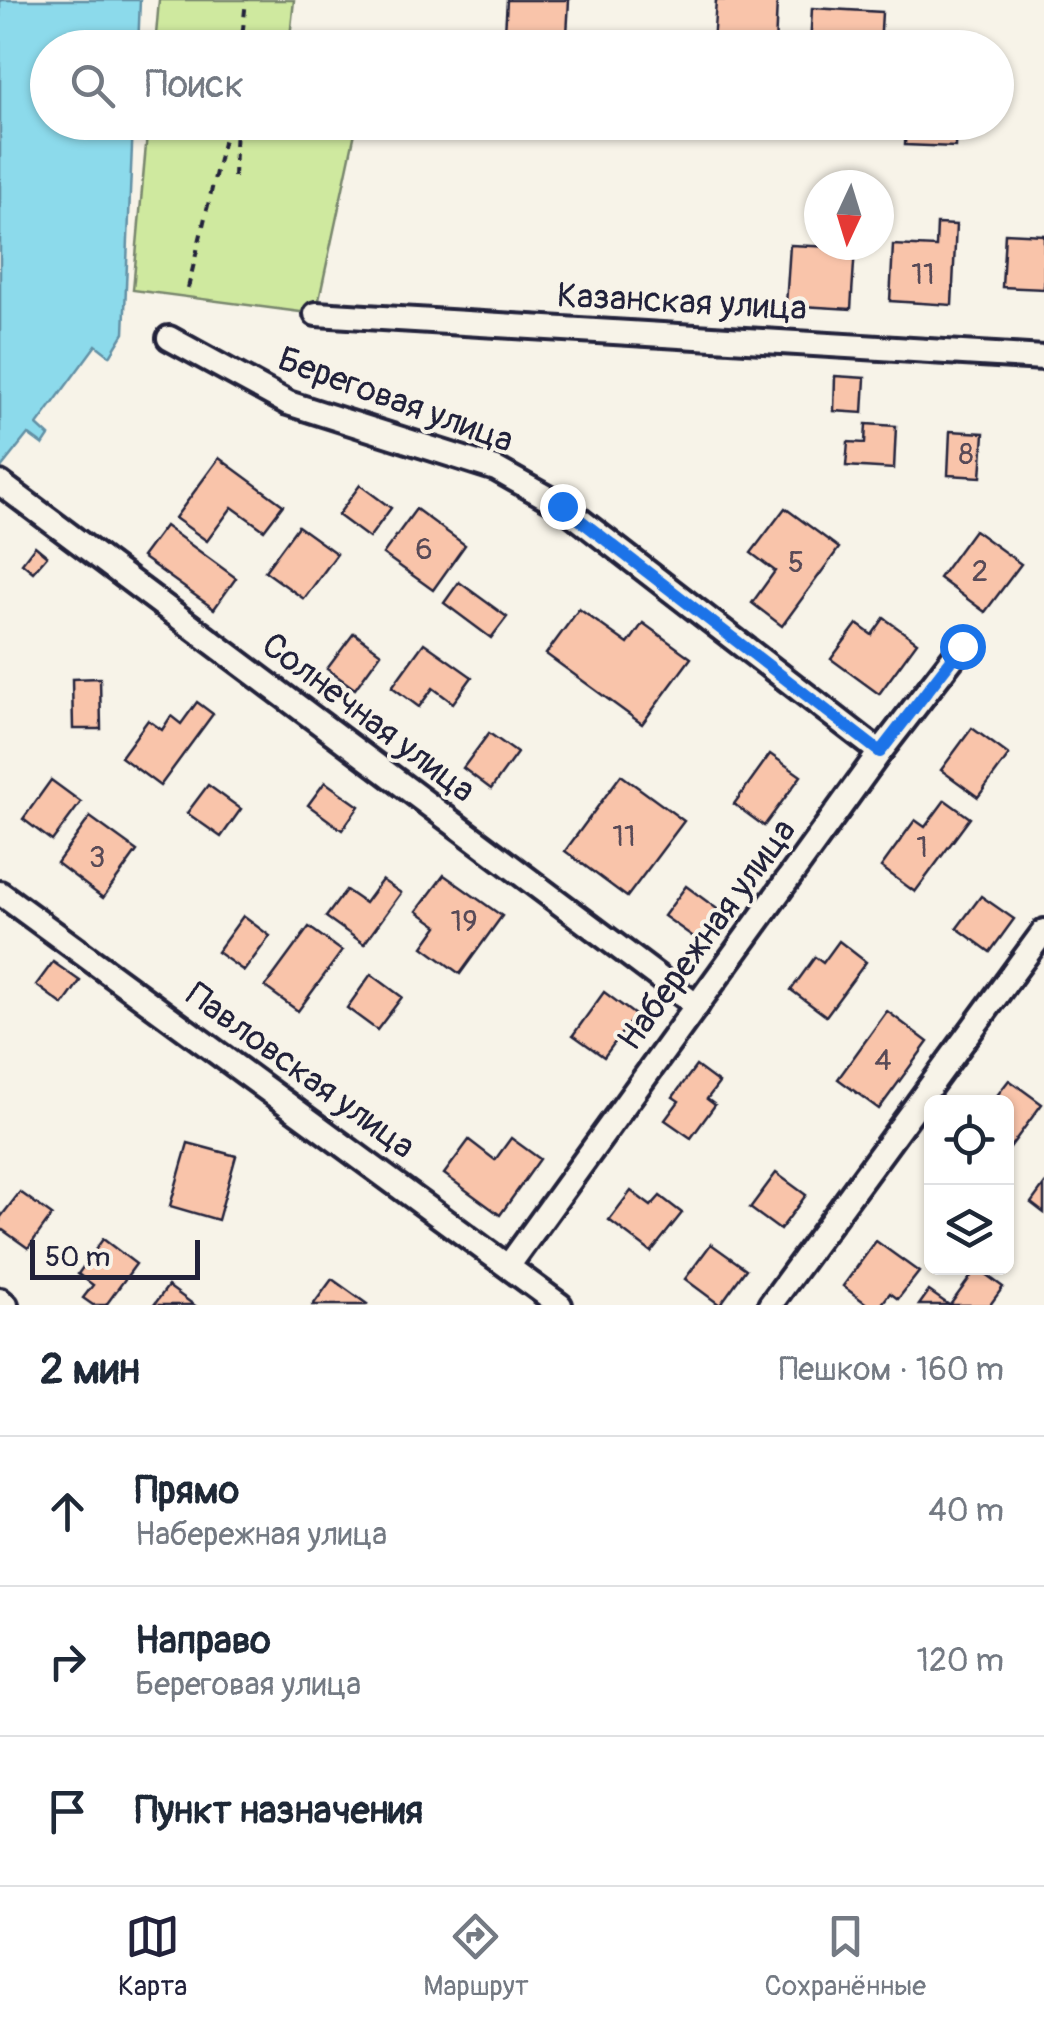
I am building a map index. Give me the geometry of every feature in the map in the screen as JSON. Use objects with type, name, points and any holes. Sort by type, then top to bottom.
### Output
[{"type":"street","name":"Казанская улица","points":[[316,314],[1044,358]]},
{"type":"street","name":"Береговая улица","points":[[169,338],[288,403],[496,469],[562,506],[880,752]]},
{"type":"street","name":"Солнечная улица","points":[[0,483],[696,1006]]},
{"type":"street","name":"Набережная улица","points":[[509,1266],[880,752],[962,646]]},
{"type":"street","name":"Павловская улица","points":[[0,892],[560,1305]]},
{"type":"street","points":[[770,1305],[1044,931]]},
{"type":"street","points":[[0,1300],[6,1305]]},
{"type":"path","points":[[243,30],[246,0]]},
{"type":"path","points":[[188,288],[224,140]]},
{"type":"path","points":[[234,177],[235,140]]},
{"type":"green space","points":[[159,0],[294,0],[291,30],[156,30]]},
{"type":"green space","points":[[146,140],[353,140],[316,314],[133,290]]},
{"type":"water","points":[[0,0],[140,0],[139,30],[30,30],[30,140],[132,140],[124,333],[110,356],[96,345],[37,425],[49,436],[43,445],[28,434],[0,469]]},
{"type":"building","points":[[507,0],[569,0],[567,30],[505,30]]},
{"type":"building","points":[[716,0],[777,0],[776,30],[714,30]]},
{"type":"building","points":[[812,8],[882,12],[881,30],[811,30]]},
{"type":"building","points":[[905,140],[955,140],[955,147],[905,145]]},
{"type":"building","points":[[937,224],[956,225],[952,305],[890,301],[894,245],[936,247]]},
{"type":"building","points":[[1005,233],[1044,235],[1044,289],[1002,287]]},
{"type":"building","points":[[790,245],[804,246],[804,260],[854,260],[851,309],[786,305]]},
{"type":"building","points":[[835,376],[865,378],[863,413],[834,411]]},
{"type":"building","points":[[866,424],[896,426],[894,469],[846,466],[848,442],[865,443]]},
{"type":"building","points":[[950,431],[984,433],[981,477],[948,475]]},
{"type":"building","points":[[219,458],[283,505],[264,530],[232,507],[207,541],[175,518]]},
{"type":"building","points":[[360,485],[391,508],[369,538],[338,515]]},
{"type":"building","points":[[785,508],[839,548],[782,626],[752,603],[775,571],[751,553]]},
{"type":"building","points":[[416,509],[465,545],[433,590],[383,554]]},
{"type":"building","points":[[165,526],[236,578],[214,609],[142,557]]},
{"type":"building","points":[[298,526],[337,554],[304,599],[265,571]]},
{"type":"building","points":[[974,530],[1021,564],[985,612],[939,578]]},
{"type":"building","points":[[35,546],[47,556],[33,572],[22,563]]},
{"type":"building","points":[[459,582],[507,617],[491,638],[444,603]]},
{"type":"building","points":[[579,609],[628,644],[643,623],[691,658],[642,724],[546,654]]},
{"type":"building","points":[[884,618],[917,642],[879,694],[831,659],[857,624],[872,635]]},
{"type":"building","points":[[354,633],[381,653],[355,689],[327,669]]},
{"type":"building","points":[[424,643],[472,677],[453,703],[433,688],[419,707],[392,687]]},
{"type":"building","points":[[100,678],[101,729],[73,729],[72,679]]},
{"type":"building","points":[[197,702],[213,714],[160,786],[121,757],[148,720],[162,730],[171,716],[181,724]]},
{"type":"building","points":[[972,728],[1009,755],[978,797],[941,770]]},
{"type":"building","points":[[489,733],[517,753],[491,789],[463,768]]},
{"type":"building","points":[[770,754],[801,776],[764,826],[734,804]]},
{"type":"building","points":[[621,775],[684,821],[627,897],[565,851]]},
{"type":"building","points":[[51,780],[81,802],[52,841],[23,819]]},
{"type":"building","points":[[325,782],[359,806],[342,830],[308,805]]},
{"type":"building","points":[[208,785],[241,809],[221,837],[187,813]]},
{"type":"building","points":[[945,800],[970,818],[915,892],[881,867],[915,820],[925,827]]},
{"type":"building","points":[[90,817],[137,851],[103,898],[57,863]]},
{"type":"building","points":[[444,875],[502,916],[460,974],[423,947],[438,926],[417,911]]},
{"type":"building","points":[[382,880],[401,893],[364,944],[326,917],[346,890],[365,903]]},
{"type":"building","points":[[686,886],[724,914],[702,943],[664,916]]},
{"type":"building","points":[[981,896],[1014,919],[990,952],[957,928]]},
{"type":"building","points":[[243,916],[270,936],[244,971],[217,952]]},
{"type":"building","points":[[309,927],[342,951],[298,1011],[265,987]]},
{"type":"building","points":[[839,941],[866,962],[826,1016],[791,990],[815,957],[823,963]]},
{"type":"building","points":[[53,962],[80,981],[63,1005],[36,985]]},
{"type":"building","points":[[371,974],[402,997],[377,1030],[347,1008]]},
{"type":"building","points":[[604,992],[635,1015],[604,1057],[573,1035]]},
{"type":"building","points":[[887,1011],[928,1042],[879,1109],[838,1079]]},
{"type":"building","points":[[696,1066],[719,1083],[707,1099],[715,1105],[691,1138],[665,1120],[679,1101],[673,1097]]},
{"type":"building","points":[[1009,1080],[1042,1104],[1014,1142],[1014,1095],[997,1095]]},
{"type":"building","points":[[511,1138],[540,1159],[500,1215],[444,1174],[469,1140],[495,1160]]},
{"type":"building","points":[[188,1143],[236,1156],[218,1220],[170,1206]]},
{"type":"building","points":[[776,1173],[806,1195],[780,1230],[750,1208]]},
{"type":"building","points":[[1044,1185],[1044,1213],[1031,1203]]},
{"type":"building","points":[[631,1191],[651,1206],[660,1196],[682,1213],[651,1252],[609,1220]]},
{"type":"building","points":[[20,1192],[52,1215],[28,1248],[0,1228],[0,1218]]},
{"type":"building","points":[[103,1239],[136,1264],[106,1305],[93,1305],[83,1298],[93,1285],[78,1274]]},
{"type":"building","points":[[876,1241],[919,1272],[898,1299],[890,1293],[881,1305],[868,1305],[843,1286]]},
{"type":"building","points":[[711,1244],[746,1269],[720,1305],[685,1279]]},
{"type":"building","points":[[972,1275],[987,1275],[1003,1287],[990,1305],[950,1305]]},
{"type":"building","points":[[332,1279],[367,1304],[313,1305]]},
{"type":"building","points":[[168,1286],[194,1305],[154,1305]]},
{"type":"building","points":[[929,1291],[949,1305],[919,1305]]},
{"type":"route","points":[[562,506],[880,752],[962,646]]}]
